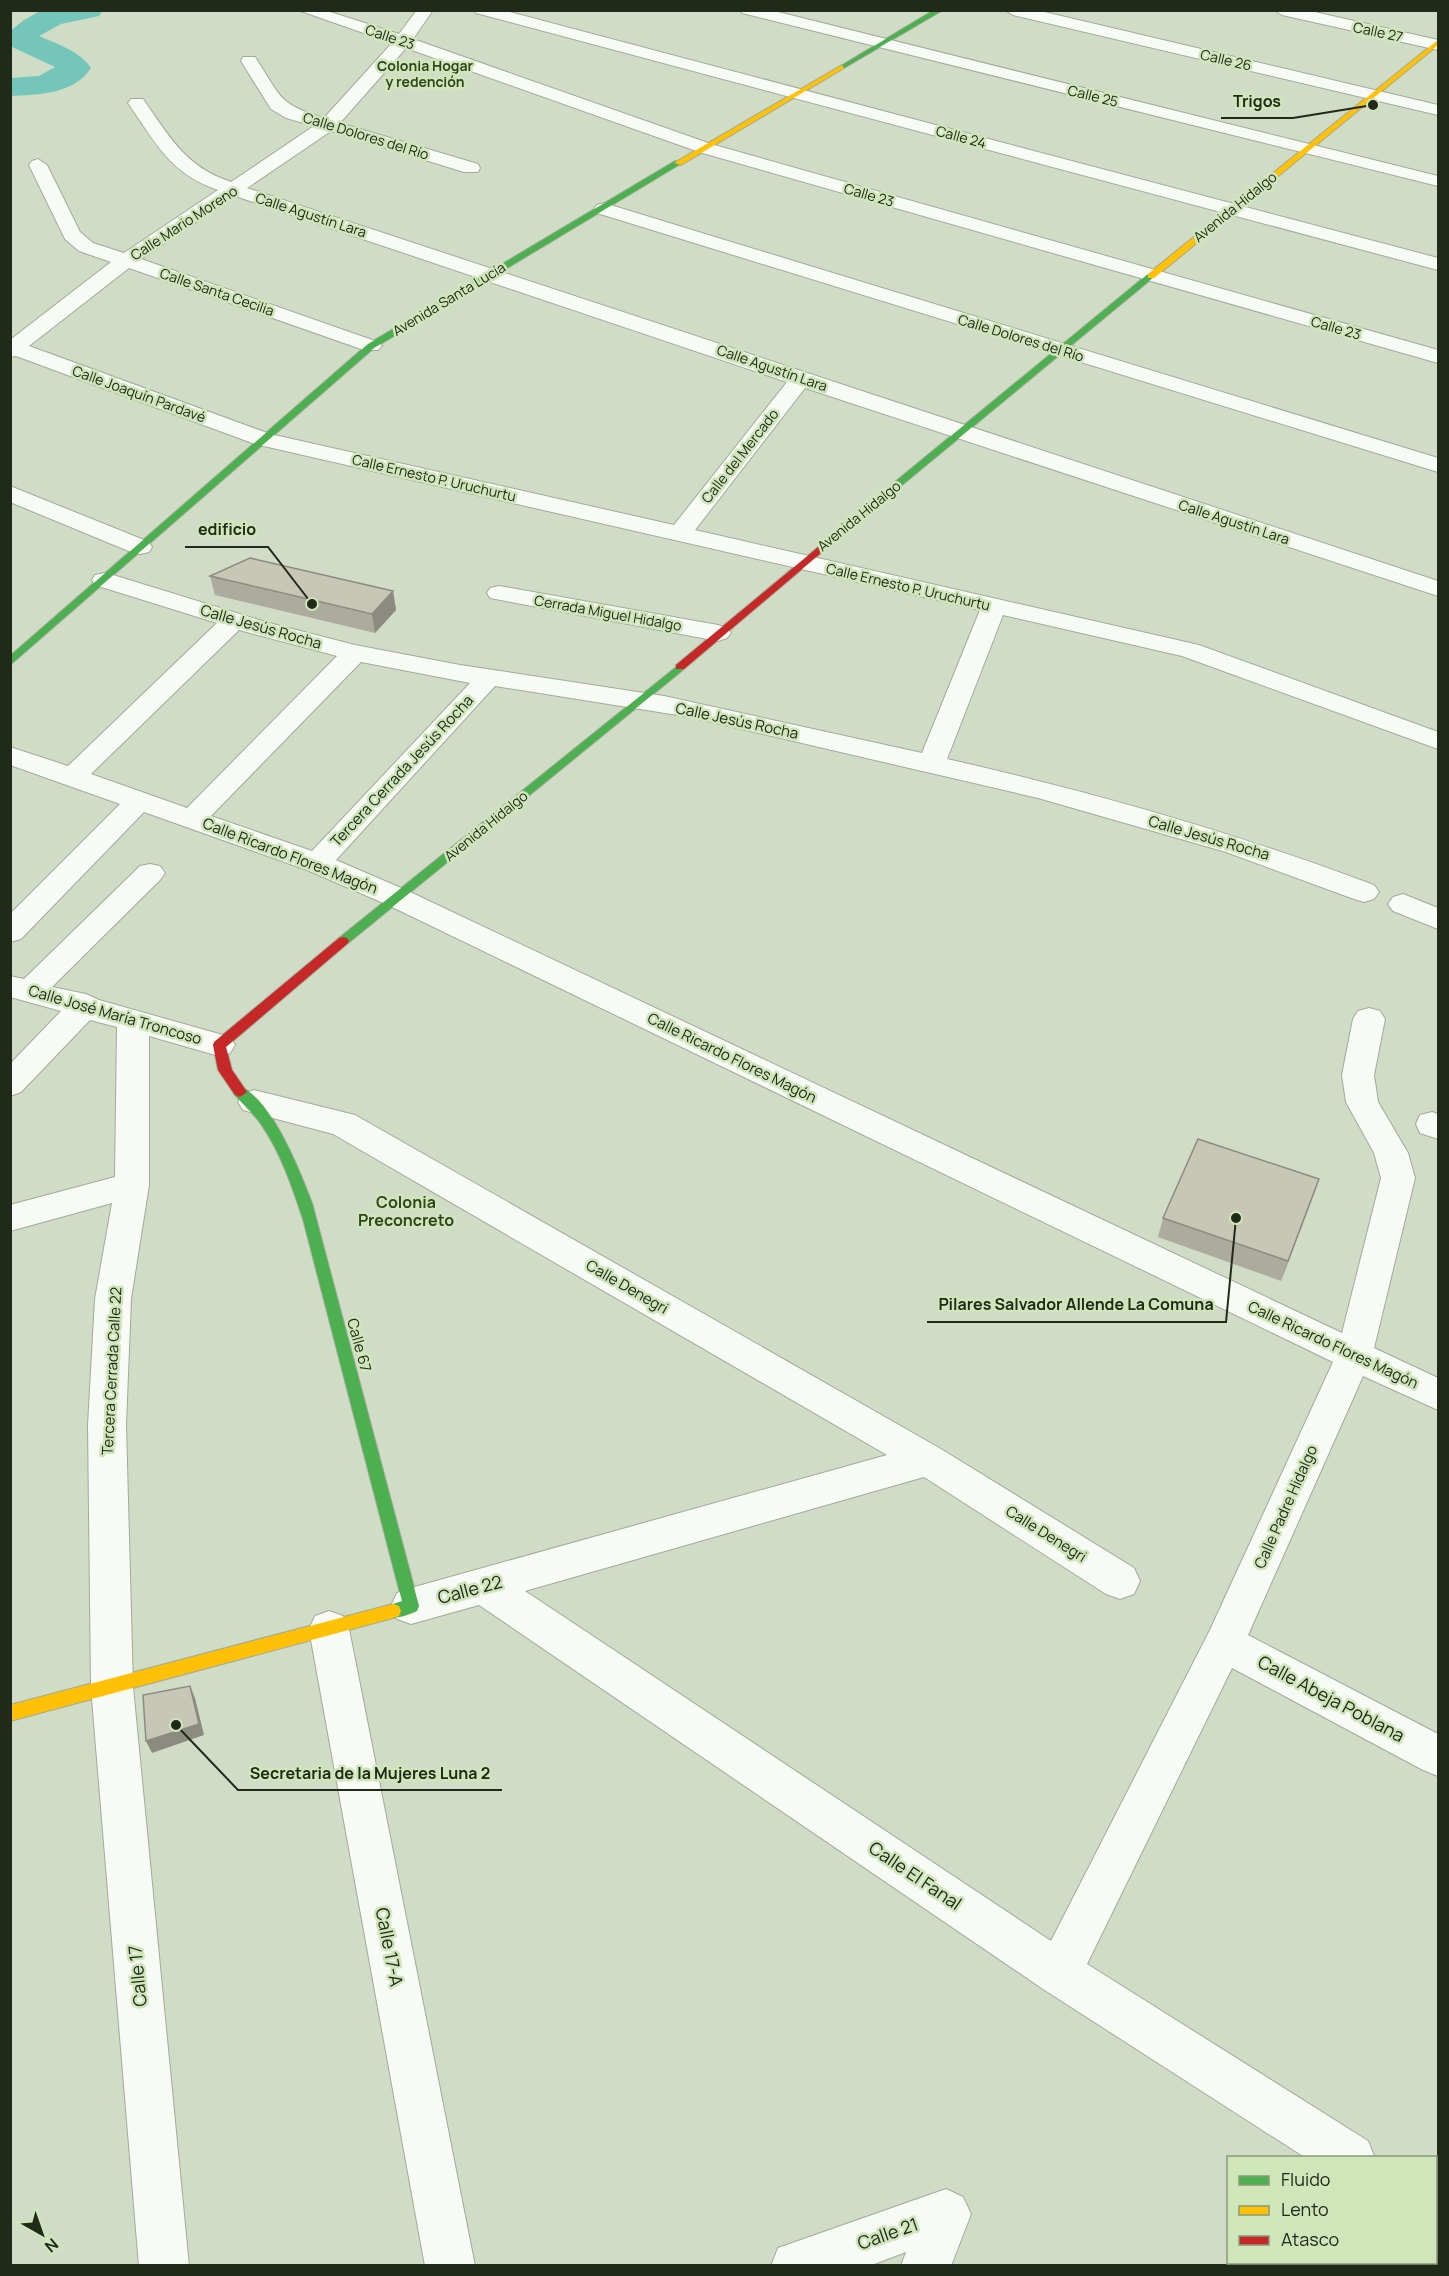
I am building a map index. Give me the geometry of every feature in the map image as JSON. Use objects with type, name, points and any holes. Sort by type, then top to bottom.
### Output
[{"type":"street","name":"Calle 23","points":[[306,10],[403,41],[705,148],[1438,357]]},
{"type":"street","name":"Calle Mario Moreno","points":[[13,350],[127,261],[328,125],[403,41],[425,10]]},
{"type":"street","name":"Calle 24","points":[[483,10],[1438,264]]},
{"type":"street","name":"Calle 25","points":[[748,10],[1438,181]]},
{"type":"street","name":"Avenida Santa Lucía","points":[[10,662],[371,346],[489,274],[604,209],[940,10]]},
{"type":"street","name":"Calle 26","points":[[1013,10],[1438,110]]},
{"type":"street","name":"Calle 27","points":[[1282,10],[1438,44]]},
{"type":"street","name":"Avenida Hidalgo","points":[[219,1045],[281,991],[641,700],[801,562],[962,433],[1231,209],[1438,44]]},
{"type":"street","name":"Calle Dolores del Río","points":[[249,61],[277,105],[292,114],[471,168]]},
{"type":"street","name":"Calle Agustín Lara","points":[[137,103],[178,161],[206,180],[962,433],[1438,589]]},
{"type":"street","name":"Calle Santa Cecilia","points":[[38,165],[72,235],[86,247],[371,346]]},
{"type":"street","name":"Calle Dolores del Río","points":[[604,209],[1438,465]]},
{"type":"street","name":"Calle Joaquín Pardavé","points":[[13,350],[263,440]]},
{"type":"street","name":"Calle del Mercado","points":[[680,534],[801,378]]},
{"type":"street","name":"Calle Ernesto P. Uruchurtu","points":[[263,440],[1190,651],[1438,741]]},
{"type":"street","points":[[10,493],[140,547]]},
{"type":"street","points":[[10,520],[37,505]]},
{"type":"street","name":"Calle Jesús Rocha","points":[[104,580],[234,621],[356,653],[487,680],[641,700],[932,763],[1214,837],[1282,859],[1364,892]]},
{"type":"street","name":"Cerrada Miguel Hidalgo","points":[[499,593],[718,633]]},
{"type":"street","points":[[932,763],[994,607]]},
{"type":"street","points":[[73,776],[234,621]]},
{"type":"street","points":[[193,818],[356,653]]},
{"type":"street","name":"Tercera Cerrada Jesús Rocha","points":[[317,863],[487,680]]},
{"type":"street","name":"Calle Ricardo Flores Magón","points":[[10,755],[73,776],[138,802],[193,818],[317,863],[398,898],[1438,1395]]},
{"type":"street","points":[[10,932],[138,802]]},
{"type":"street","points":[[21,988],[150,873]]},
{"type":"street","points":[[1403,904],[1438,919]]},
{"type":"street","name":"Calle José María Troncoso","points":[[21,988],[219,1045]]},
{"type":"street","points":[[10,1083],[86,1005]]},
{"type":"street","name":"Calle Padre Hidalgo","points":[[1059,1973],[1224,1643],[1354,1356],[1398,1178],[1391,1153],[1362,1102],[1358,1075],[1369,1019]]},
{"type":"street","name":"Tercera Cerrada Calle 22","points":[[112,1687],[106,1425],[113,1299],[132,1185],[133,1021]]},
{"type":"street","name":"Calle Denegri","points":[[219,1045],[220,1063],[225,1074],[241,1093],[254,1102],[343,1124],[928,1460],[1120,1581]]},
{"type":"street","name":"Calle 67","points":[[254,1102],[295,1172],[310,1219],[411,1605]]},
{"type":"street","points":[[10,1218],[132,1185]]},
{"type":"street","name":"Calle 22","points":[[10,1713],[485,1587],[928,1460]]},
{"type":"street","name":"Calle El Fanal","points":[[485,1587],[1059,1973],[1349,2156]]},
{"type":"street","name":"Calle 17-A","points":[[329,1629],[450,2265]]},
{"type":"street","name":"Calle Abeja Poblana","points":[[1224,1643],[1438,1756]]},
{"type":"street","name":"Calle 17","points":[[112,1687],[164,2265]]},
{"type":"street","name":"Calle 21","points":[[796,2265],[946,2214],[926,2265]]},
{"type":"building","points":[[250,558],[393,591],[372,614],[210,576]]},
{"type":"building","points":[[1198,1139],[1319,1179],[1288,1261],[1163,1218]]},
{"type":"building","points":[[190,1686],[199,1724],[146,1741],[143,1695]]},
{"type":"waterway","points":[[10,87],[46,85],[76,68],[58,56],[20,39],[34,26],[51,17],[89,10]]},
{"type":"traffic: fast","points":[[842,67],[940,10]]},
{"type":"traffic: fast","points":[[10,662],[371,346],[678,163]]},
{"type":"traffic: fast","points":[[870,507],[1151,276]]},
{"type":"traffic: fast","points":[[343,941],[680,667]]},
{"type":"traffic: fast","points":[[240,1092],[253,1104],[275,1133],[299,1185],[310,1219],[411,1606],[393,1611]]},
{"type":"traffic: slow","points":[[1151,276],[1438,42]]},
{"type":"traffic: slow","points":[[678,163],[842,67]]},
{"type":"traffic: slow","points":[[10,1713],[393,1611]]},
{"type":"traffic: jam","points":[[680,667],[870,507]]},
{"type":"traffic: jam","points":[[240,1092],[225,1070],[219,1045],[343,941]]},
{"type":"place","name":"Trigos","points":[[1373,105]]},
{"type":"place","name":"edificio","points":[[312,604]]},
{"type":"place","name":"Pilares Salvador Allende La Comuna","points":[[1236,1218]]},
{"type":"place","name":"Secretaria de la Mujeres Luna 2","points":[[176,1725]]},
{"type":"district","name":"Colonia Hogar y redención","points":[[425,74]]},
{"type":"district","name":"Colonia Preconcreto","points":[[406,1211]]}]
